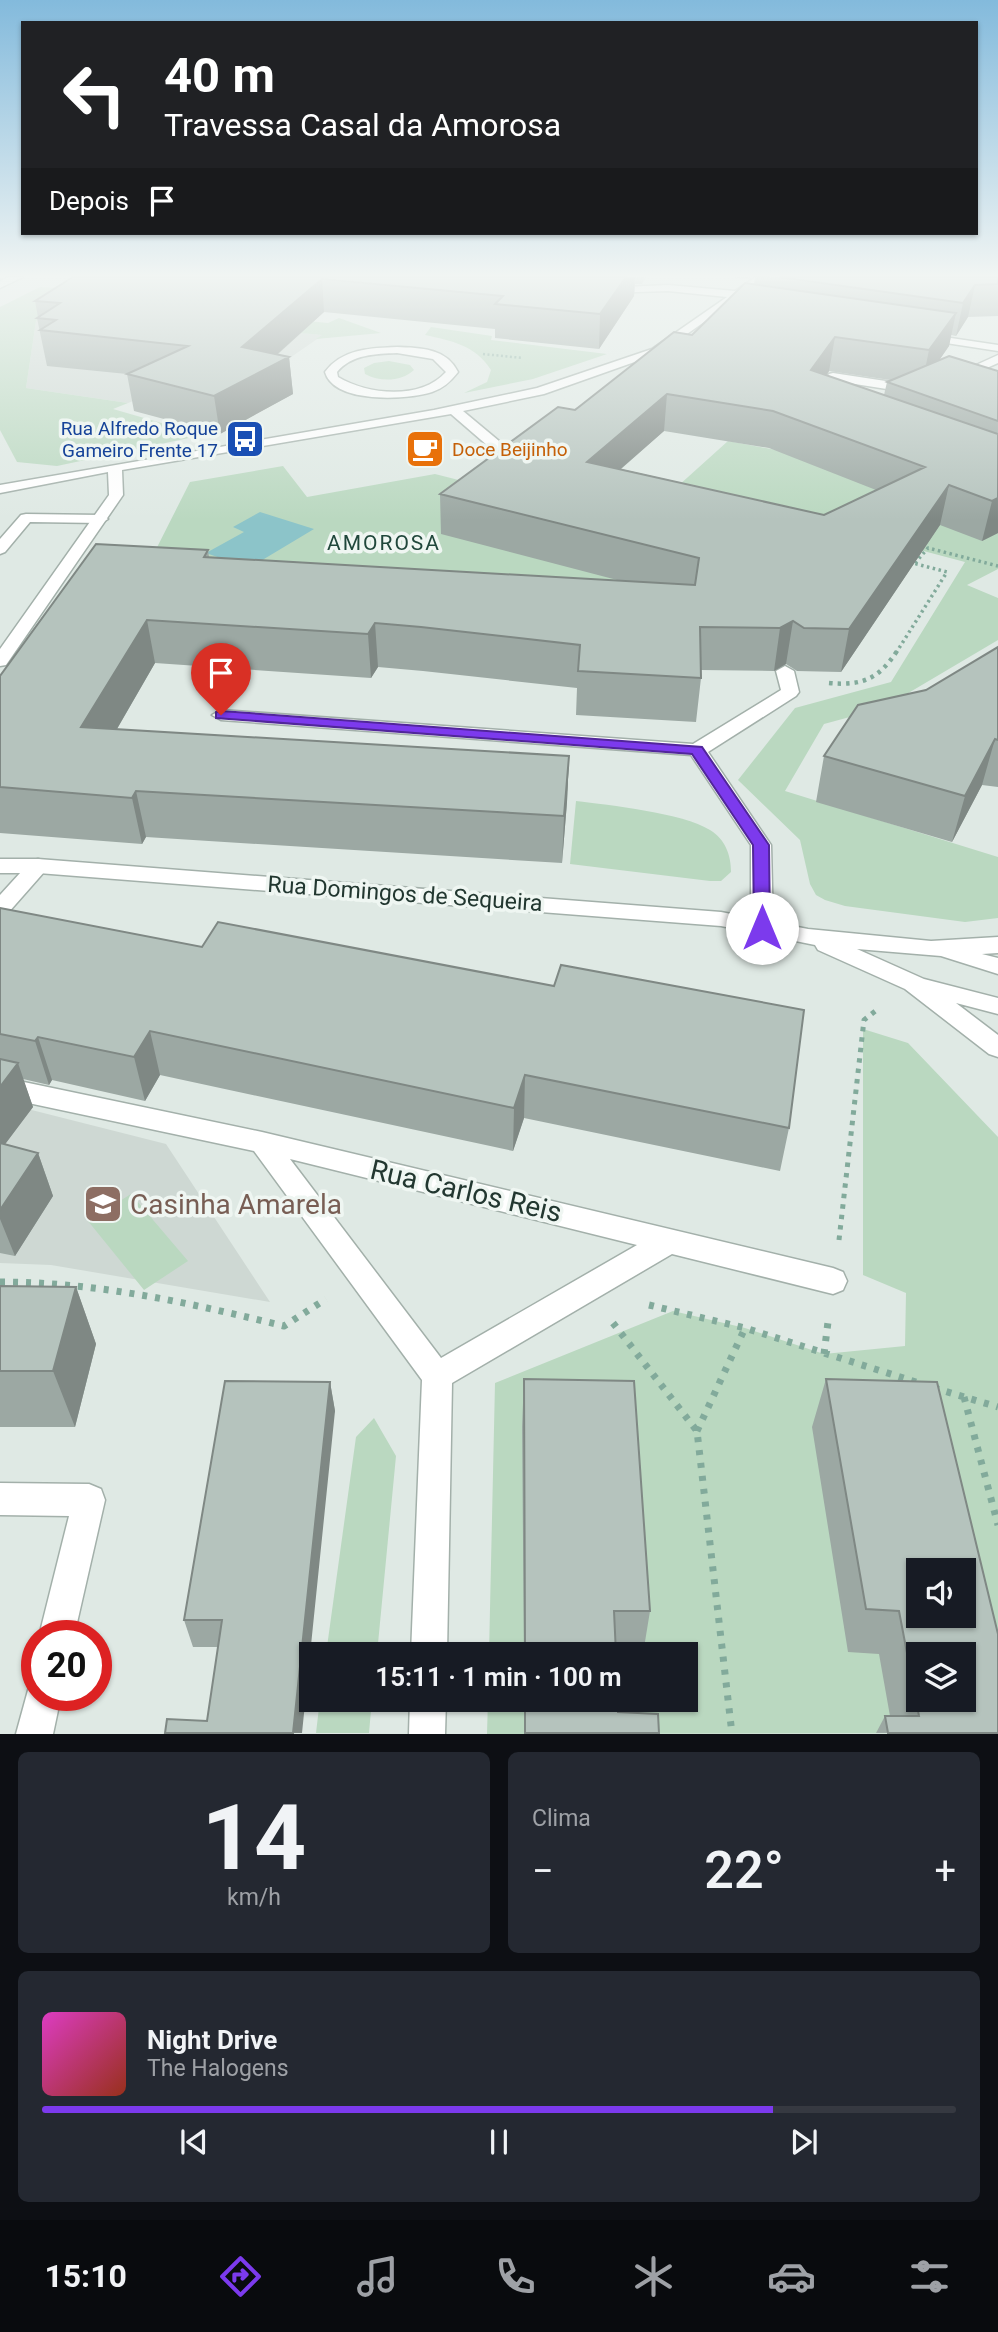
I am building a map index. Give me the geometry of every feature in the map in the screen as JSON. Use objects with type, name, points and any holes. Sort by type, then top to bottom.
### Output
[{"type":"street","points":[[351,358],[336,365],[331,372],[333,379],[354,390],[391,394],[411,393],[440,384],[449,378],[452,372],[450,365],[437,358]]},
{"type":"street","points":[[0,488],[454,410],[540,391],[636,358]]},
{"type":"street","points":[[944,382],[998,359]]},
{"type":"street","points":[[826,408],[814,405],[833,377],[921,391],[897,402]]},
{"type":"street","points":[[411,393],[434,414]]},
{"type":"street","points":[[454,410],[500,450]]},
{"type":"street","points":[[0,661],[116,495],[115,467]]},
{"type":"street","points":[[0,549],[26,518],[101,519]]},
{"type":"street","points":[[221,715],[697,750],[790,692],[786,676]]},
{"type":"street","points":[[697,750],[761,845],[762,928]]},
{"type":"street","name":"Rua Domingos de Sequeira","points":[[0,866],[38,866],[722,919],[808,937]]},
{"type":"street","points":[[0,908],[38,866]]},
{"type":"street","points":[[808,937],[931,948],[998,945]]},
{"type":"street","points":[[808,937],[913,983],[998,1006]]},
{"type":"street","points":[[931,948],[998,966]]},
{"type":"street","points":[[913,983],[998,1048]]},
{"type":"street","name":"Rua Carlos Reis","points":[[0,1087],[262,1142],[834,1281]]},
{"type":"street","points":[[262,1142],[437,1376],[429,1642]]},
{"type":"street","points":[[437,1376],[671,1240]]},
{"type":"street","points":[[0,1499],[89,1500],[61,1620]]},
{"type":"street","points":[[34,1734],[39,1711]]},
{"type":"street","points":[[427,1734],[428,1712]]},
{"type":"path","points":[[915,563],[928,548],[998,566]]},
{"type":"path","points":[[786,676],[854,685],[885,670],[947,572],[901,560]]},
{"type":"path","points":[[849,1166],[864,1020],[913,983]]},
{"type":"path","points":[[0,1282],[23,1281],[113,1291],[284,1326],[361,1276]]},
{"type":"path","points":[[587,1290],[745,1328],[998,1407]]},
{"type":"path","points":[[587,1290],[697,1431],[732,1734]]},
{"type":"path","points":[[697,1431],[745,1328]]},
{"type":"path","points":[[964,1397],[998,1525]]},
{"type":"shaded area","points":[[30,358],[290,358],[278,366],[219,367],[128,403],[26,388]]},
{"type":"shaded area","name":"Casinha Amarela","points":[[0,1102],[166,1144],[270,1302],[51,1265],[0,1263]]},
{"type":"green space","points":[[0,358],[30,358],[26,388],[128,403],[113,409],[203,435],[57,466],[17,462],[0,430]]},
{"type":"green space","points":[[481,358],[595,358],[533,379],[464,393],[487,382],[491,370]]},
{"type":"green space","points":[[389,361],[410,365],[414,370],[403,377],[390,380],[365,374],[364,368],[374,363]]},
{"type":"green space","points":[[728,441],[782,451],[998,533],[998,569],[967,585],[998,598],[998,640],[883,708],[824,724],[785,791],[998,857],[998,918],[965,922],[845,906],[825,900],[816,895],[810,884],[800,840],[738,780],[795,708],[891,682],[965,562],[678,486]]},
{"type":"green space","points":[[283,466],[307,497],[435,474],[498,490],[734,610],[137,587],[190,482]]},
{"type":"green space","points":[[576,801],[645,811],[698,824],[710,830],[723,843],[730,860],[731,872],[721,881],[710,881],[570,864]]},
{"type":"green space","points":[[863,1029],[908,1043],[998,1137],[998,1733],[487,1734],[488,1712],[698,1712],[698,1642],[489,1642],[495,1383],[673,1311],[745,1328],[824,1354],[905,1346],[906,1293],[863,1275]]},
{"type":"green space","points":[[131,1194],[188,1261],[144,1290],[88,1221]]},
{"type":"green space","points":[[374,1418],[396,1456],[378,1642],[328,1642],[356,1437]]},
{"type":"green space","points":[[318,1712],[371,1712],[369,1733],[316,1733]]},
{"type":"water","points":[[260,512],[314,529],[249,568],[206,553],[244,532],[233,527]]},
{"type":"building","points":[[162,358],[287,358],[214,396],[127,374]]},
{"type":"building","points":[[641,358],[820,358],[811,370],[998,434],[998,498],[992,501],[949,485],[849,629],[804,628],[793,621],[780,628],[700,627],[701,678],[578,671],[580,645],[421,627],[375,623],[368,634],[147,620],[81,727],[569,756],[564,816],[136,791],[132,798],[0,787],[0,676],[96,544],[208,550],[204,557],[695,585],[699,558],[440,494],[558,407],[575,410]],"holes":[[[667,394],[773,411],[925,467],[824,515],[587,462]]]},
{"type":"building","points":[[944,358],[955,358],[998,371],[998,421],[887,382]]},
{"type":"building","points":[[998,647],[998,740],[995,739],[965,796],[824,756],[858,705],[926,690]]},
{"type":"building","points":[[0,908],[202,947],[218,922],[554,986],[561,965],[804,1010],[789,1128],[525,1075],[514,1108],[150,1031],[134,1057],[38,1037],[35,1041],[0,1034]]},
{"type":"building","points":[[0,1059],[18,1063],[0,1087]]},
{"type":"building","points":[[0,1143],[38,1153],[0,1210]]},
{"type":"building","points":[[0,1286],[76,1287],[53,1371],[0,1371]]},
{"type":"building","points":[[524,1379],[634,1381],[650,1611],[614,1611],[615,1642],[525,1642]]},
{"type":"building","points":[[826,1379],[937,1382],[998,1634],[998,1733],[888,1733],[885,1716],[919,1716],[918,1712],[976,1712],[976,1642],[906,1642],[906,1648],[899,1611],[866,1609]]},
{"type":"building","points":[[225,1381],[330,1382],[303,1642],[299,1642],[299,1676],[293,1733],[165,1733],[167,1719],[207,1721],[222,1620],[184,1620]]},
{"type":"building","points":[[525,1712],[658,1714],[659,1733],[525,1733]]},
{"type":"place","name":"Rua Alfredo Roque Gameiro Frente 17","points":[[245,439]]},
{"type":"place","name":"Doce Beijinho","points":[[425,449]]},
{"type":"place","name":"Casinha Amarela","points":[[103,1204]]},
{"type":"district","name":"AMOROSA","points":[[384,543]]},
{"type":"route","points":[[221,715],[697,750],[761,845],[762,928]]}]
